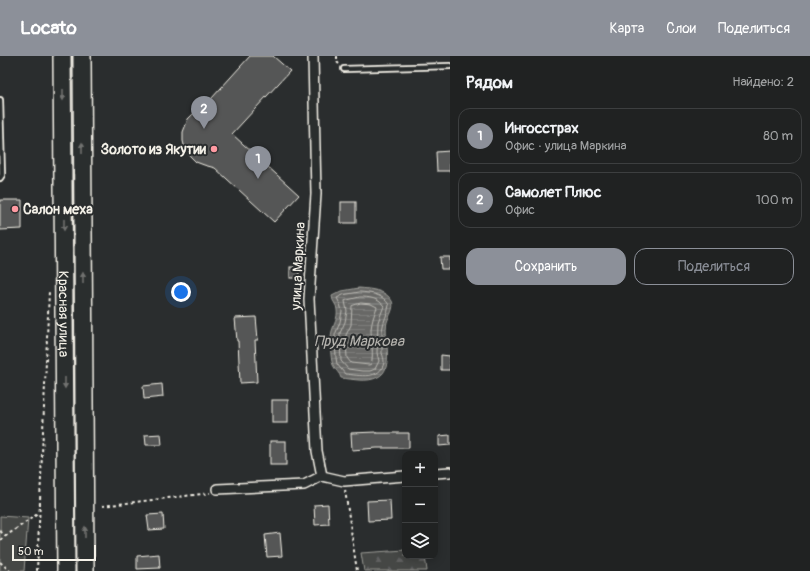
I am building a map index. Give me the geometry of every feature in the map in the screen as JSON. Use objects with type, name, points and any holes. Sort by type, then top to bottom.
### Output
[{"type":"highway","name":"Красная улица","points":[[62,56],[66,571]]},
{"type":"highway","name":"Красная улица","points":[[82,56],[85,571]]},
{"type":"street","name":"улица Маркина","points":[[313,56],[316,194],[309,299],[317,451],[322,476]]},
{"type":"street","points":[[438,473],[450,472]]},
{"type":"street","points":[[217,489],[304,485],[322,476],[344,481],[402,476]]},
{"type":"lane","points":[[344,70],[450,66]]},
{"type":"lane","points":[[0,100],[2,175],[0,178]]},
{"type":"path","points":[[37,571],[49,291]]},
{"type":"path","points":[[344,481],[357,571]]},
{"type":"path","points":[[102,506],[211,493],[217,489]]},
{"type":"path","points":[[0,540],[39,513]]},
{"type":"path","points":[[0,531],[6,536]]},
{"type":"path","points":[[0,562],[10,571]]},
{"type":"green space","points":[[0,516],[28,518],[24,571],[0,571]]},
{"type":"green space","points":[[402,550],[402,559],[425,559],[427,571],[364,571],[361,553]]},
{"type":"water","name":"Пруд Маркова","points":[[359,288],[382,292],[389,297],[393,304],[386,328],[386,367],[383,373],[378,377],[369,380],[341,378],[333,365],[331,358],[331,334],[337,313],[337,308],[332,296],[342,291]]},
{"type":"building","points":[[250,56],[273,56],[290,71],[232,134],[299,195],[274,222],[215,168],[196,162],[185,149],[183,141],[183,132],[188,119],[202,109]]},
{"type":"building","points":[[450,151],[450,171],[437,171],[436,152]]},
{"type":"building","points":[[0,200],[22,200],[22,229],[0,230]]},
{"type":"building","points":[[341,202],[356,202],[356,223],[341,223]]},
{"type":"building","points":[[440,257],[450,257],[450,269],[441,269]]},
{"type":"building","points":[[290,267],[299,267],[299,278],[290,278]]},
{"type":"building","points":[[256,317],[258,340],[255,340],[257,382],[240,383],[238,341],[235,318]]},
{"type":"building","points":[[441,355],[450,356],[450,370],[441,370]]},
{"type":"building","points":[[162,384],[163,397],[144,399],[143,386]]},
{"type":"building","points":[[272,400],[288,400],[288,423],[272,423]]},
{"type":"building","points":[[351,433],[409,433],[409,448],[352,450]]},
{"type":"building","points":[[161,434],[162,445],[146,445],[145,435]]},
{"type":"building","points":[[450,435],[450,445],[439,446],[439,436]]},
{"type":"building","points":[[270,441],[286,441],[286,465],[270,465]]},
{"type":"building","points":[[390,500],[391,520],[368,521],[367,501]]},
{"type":"building","points":[[328,504],[329,524],[315,525],[314,505]]},
{"type":"building","points":[[163,514],[164,529],[149,530],[147,515]]},
{"type":"building","points":[[280,533],[282,556],[267,557],[265,535]]},
{"type":"building","points":[[159,554],[160,568],[137,569],[137,556]]},
{"type":"place","name":"Самолет Плюс","points":[[204,129]]},
{"type":"place","name":"Золото из Якутии","points":[[214,149]]},
{"type":"place","name":"Ингосстрах","points":[[258,179]]},
{"type":"place","name":"Салон меха","points":[[15,209]]}]
